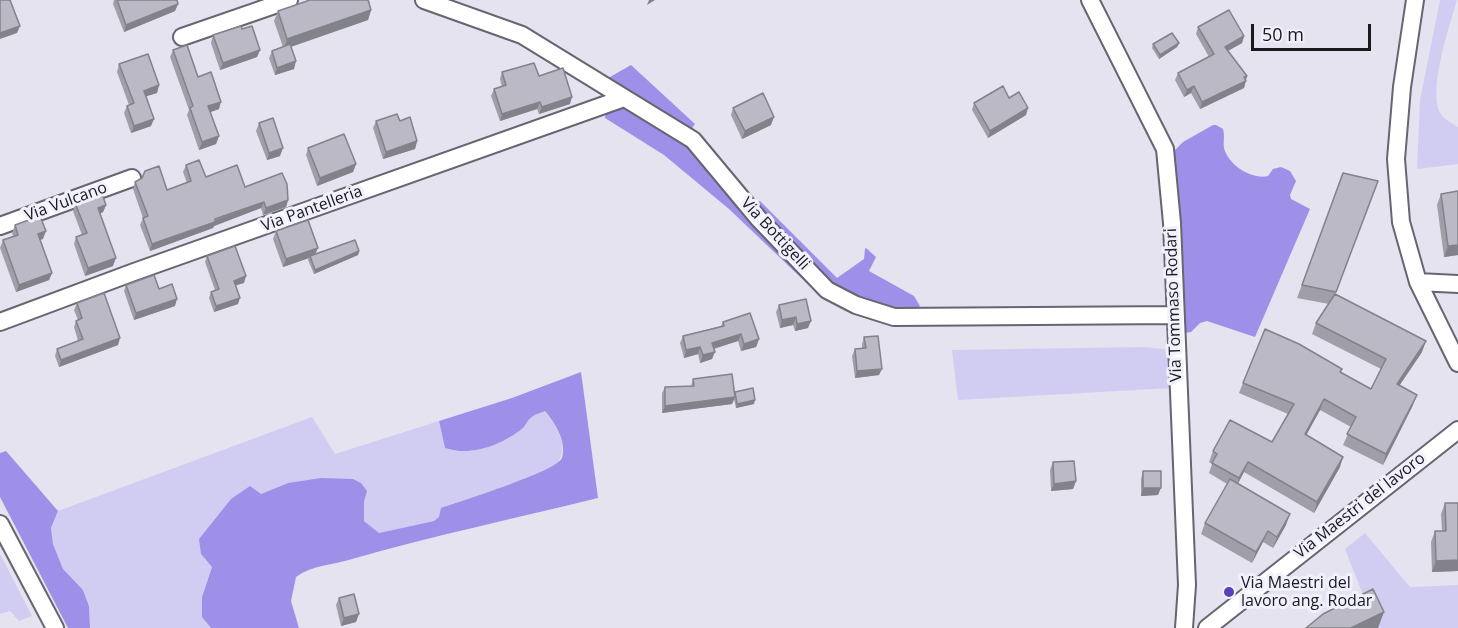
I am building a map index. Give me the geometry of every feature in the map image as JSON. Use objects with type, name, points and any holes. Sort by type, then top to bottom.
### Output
[{"type":"street","points":[[182,37],[289,0]]},
{"type":"street","name":"Via Bottigelli","points":[[424,0],[522,35],[693,140],[758,218],[827,290],[856,305],[894,317],[1175,315]]},
{"type":"street","name":"Via Tommaso Rodari","points":[[1089,0],[1165,149],[1172,223],[1187,585],[1184,628]]},
{"type":"street","points":[[1415,0],[1402,87],[1396,159],[1401,222],[1418,282],[1458,363]]},
{"type":"street","name":"Via Pantelleria","points":[[0,322],[624,98]]},
{"type":"street","name":"Via Vulcano","points":[[0,226],[132,178]]},
{"type":"street","points":[[1418,282],[1458,284]]},
{"type":"street","name":"Via Maestri del lavoro","points":[[1207,628],[1458,430]]},
{"type":"street","points":[[0,524],[55,628]]},
{"type":"shaded area","points":[[1440,0],[1457,0],[1442,54],[1436,97],[1441,114],[1458,127],[1458,164],[1417,169],[1420,100]]},
{"type":"shaded area","points":[[631,65],[695,124],[688,134],[610,86],[610,77]]},
{"type":"shaded area","points":[[624,99],[692,142],[827,290],[817,293],[729,209],[664,155],[605,118],[607,105]]},
{"type":"shaded area","points":[[1213,125],[1223,129],[1226,154],[1235,165],[1248,173],[1262,177],[1268,176],[1273,169],[1281,167],[1290,171],[1296,181],[1290,195],[1291,199],[1310,209],[1255,337],[1207,321],[1200,323],[1191,332],[1184,333],[1174,151],[1183,142]]},
{"type":"shaded area","points":[[760,201],[837,278],[864,259],[866,248],[876,257],[869,271],[914,296],[920,306],[913,312],[902,314],[830,287],[753,204]]},
{"type":"shaded area","points":[[1144,347],[1171,350],[1172,388],[958,400],[952,350]]},
{"type":"shaded area","points":[[581,372],[598,498],[444,535],[302,573],[296,577],[291,601],[299,628],[211,628],[202,617],[202,597],[212,567],[201,554],[199,539],[231,499],[250,486],[261,494],[288,483],[321,478],[353,479],[361,483],[367,491],[364,502],[364,521],[379,533],[434,521],[439,517],[441,508],[506,486],[544,470],[556,464],[562,458],[563,452],[559,433],[545,411],[533,416],[523,428],[506,440],[476,450],[445,448],[439,421],[512,398]]},
{"type":"shaded area","points":[[545,411],[554,423],[562,443],[561,457],[557,464],[434,521],[379,533],[364,521],[364,502],[367,491],[288,483],[261,494],[231,499],[200,539],[201,554],[212,566],[202,597],[202,617],[211,628],[90,628],[89,605],[83,590],[63,569],[53,544],[51,528],[58,511],[312,417],[335,454],[439,421],[445,448],[465,451],[486,448],[506,440],[523,428],[533,416]]},
{"type":"shaded area","points":[[6,451],[58,511],[51,528],[53,544],[63,569],[83,590],[89,606],[90,628],[68,628],[0,497],[0,453]]},
{"type":"shaded area","points":[[1365,533],[1410,587],[1458,585],[1458,628],[1376,628],[1345,549]]},
{"type":"shaded area","points":[[0,554],[32,616],[19,621],[10,611],[0,614]]},
{"type":"building","points":[[0,0],[10,0],[20,26],[0,33]]},
{"type":"building","points":[[117,0],[177,0],[178,4],[126,25]]},
{"type":"building","points":[[310,0],[368,0],[371,10],[287,39],[278,11]]},
{"type":"building","points":[[1229,10],[1244,36],[1225,47],[1247,76],[1244,77],[1246,81],[1202,102],[1194,86],[1187,90],[1178,73],[1214,54],[1198,27]]},
{"type":"building","points":[[241,26],[242,29],[252,26],[260,50],[223,63],[213,35]]},
{"type":"building","points":[[1172,33],[1179,43],[1160,55],[1153,44]]},
{"type":"building","points":[[290,44],[296,61],[277,68],[272,51]]},
{"type":"building","points":[[187,45],[198,77],[211,72],[221,102],[208,106],[219,136],[202,142],[190,108],[193,106],[173,50]]},
{"type":"building","points":[[148,54],[159,85],[144,91],[154,119],[134,126],[127,106],[134,103],[119,64]]},
{"type":"building","points":[[534,63],[539,76],[563,68],[572,97],[542,107],[540,102],[502,114],[494,89],[506,85],[502,72]]},
{"type":"building","points":[[1003,86],[1009,98],[1019,92],[1028,108],[990,131],[974,103]]},
{"type":"building","points":[[763,93],[774,117],[745,131],[733,108]]},
{"type":"building","points":[[397,114],[400,121],[410,117],[417,141],[386,152],[376,121]]},
{"type":"building","points":[[273,118],[283,148],[269,153],[259,123]]},
{"type":"building","points":[[344,134],[356,164],[320,178],[308,148]]},
{"type":"building","points":[[199,160],[206,177],[237,165],[245,187],[282,173],[287,184],[288,200],[266,208],[264,202],[152,244],[143,218],[148,216],[135,182],[142,178],[145,171],[159,166],[167,190],[191,181],[186,165]]},
{"type":"building","points":[[1343,173],[1378,181],[1336,292],[1302,285]]},
{"type":"building","points":[[1458,191],[1458,245],[1448,246],[1441,194]]},
{"type":"building","points":[[102,194],[106,205],[98,208],[116,258],[88,268],[76,237],[87,233],[75,203]]},
{"type":"building","points":[[40,216],[46,231],[38,234],[52,273],[19,285],[3,240],[18,235],[15,225]]},
{"type":"building","points":[[308,220],[318,248],[286,259],[276,231]]},
{"type":"building","points":[[355,240],[359,251],[315,270],[310,256]]},
{"type":"building","points":[[235,246],[246,276],[234,281],[240,298],[216,306],[211,292],[219,289],[207,256]]},
{"type":"building","points":[[154,275],[159,289],[172,284],[177,299],[136,313],[126,285]]},
{"type":"building","points":[[104,293],[120,338],[61,360],[57,349],[83,339],[76,321],[82,318],[77,303]]},
{"type":"building","points":[[1335,294],[1426,341],[1397,384],[1417,395],[1386,454],[1347,434],[1356,417],[1324,399],[1305,434],[1343,457],[1317,502],[1248,462],[1239,478],[1212,463],[1217,454],[1213,451],[1230,420],[1272,442],[1294,404],[1243,383],[1265,329],[1299,344],[1342,369],[1340,372],[1371,389],[1386,359],[1316,323]]},
{"type":"building","points":[[806,299],[811,321],[797,324],[796,317],[782,320],[779,305]]},
{"type":"building","points":[[750,313],[759,339],[744,344],[741,334],[712,343],[715,352],[703,355],[700,347],[686,350],[683,336],[724,326],[723,322]]},
{"type":"building","points":[[878,336],[882,369],[857,371],[855,349],[866,348],[864,337]]},
{"type":"building","points":[[732,374],[735,397],[665,406],[665,387],[694,386],[693,379]]},
{"type":"building","points":[[753,388],[755,400],[737,404],[735,392]]},
{"type":"building","points":[[1074,461],[1076,481],[1054,484],[1053,462]]},
{"type":"building","points":[[1143,471],[1161,471],[1161,488],[1143,488]]},
{"type":"building","points":[[1230,479],[1290,514],[1277,537],[1268,531],[1256,552],[1205,523]]},
{"type":"building","points":[[1445,503],[1458,503],[1458,560],[1436,561],[1435,531],[1446,531]]},
{"type":"building","points":[[1373,589],[1384,612],[1351,628],[1306,628],[1323,614]]},
{"type":"building","points":[[354,594],[359,614],[344,618],[339,598]]},
{"type":"place","name":"Via Maestri del lavoro ang. Rodar","points":[[1229,592]]}]
